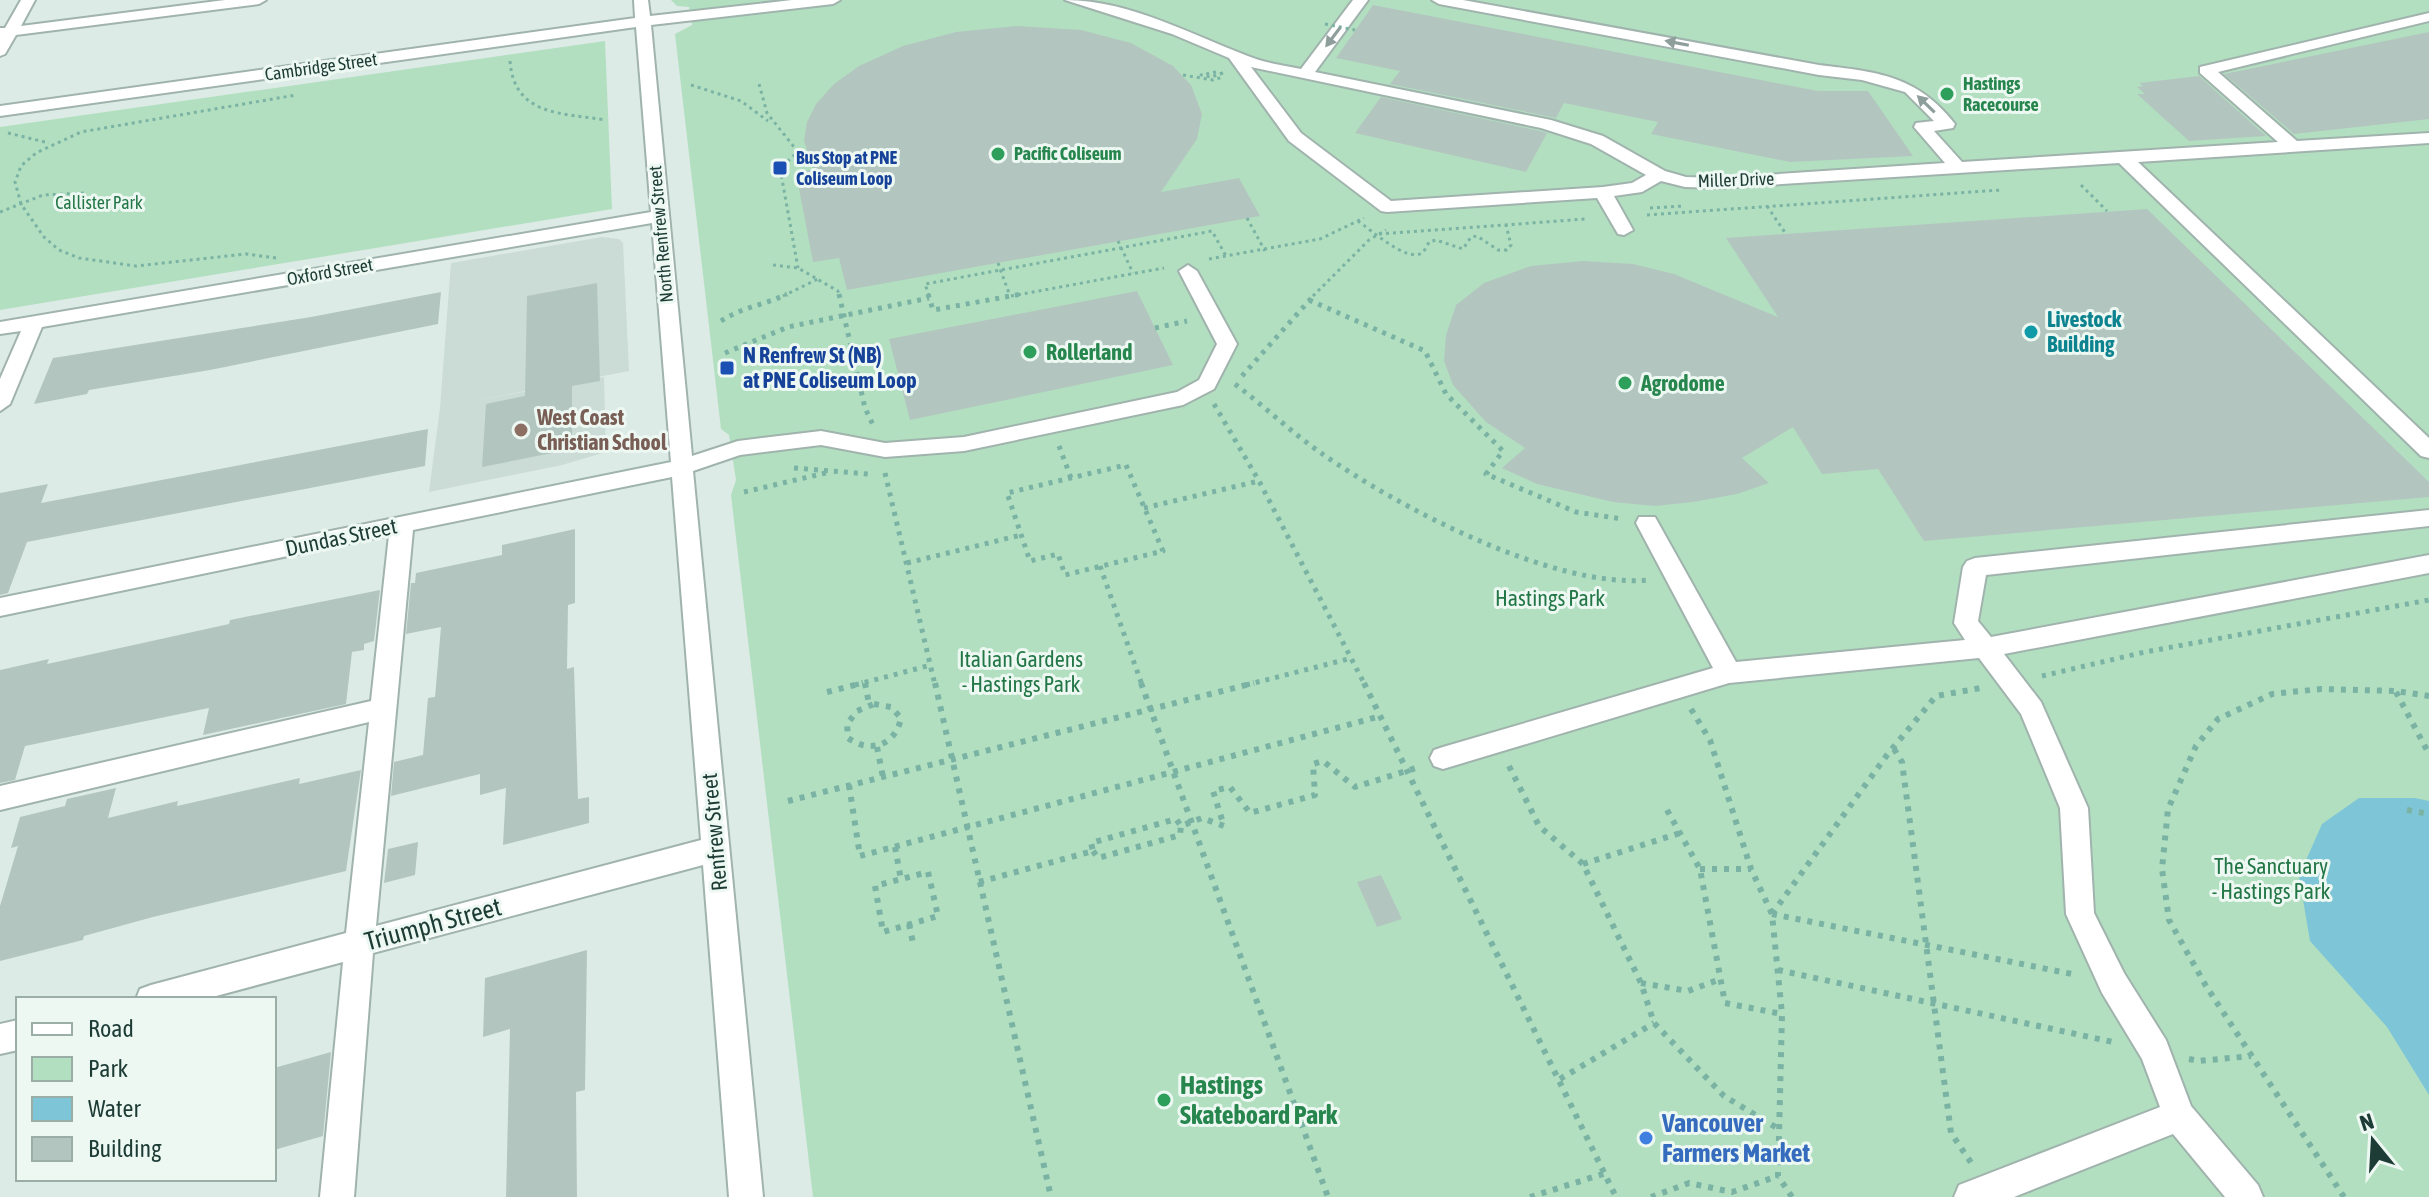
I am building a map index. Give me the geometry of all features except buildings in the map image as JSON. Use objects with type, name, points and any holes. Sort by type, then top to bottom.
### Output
[{"type":"street","points":[[0,51],[6,32],[28,0]]},
{"type":"street","points":[[6,32],[259,0]]},
{"type":"street","name":"North Renfrew Street","points":[[641,0],[682,467]]},
{"type":"street","points":[[643,22],[833,0]]},
{"type":"street","name":"Miller Drive","points":[[1072,0],[1094,3],[1177,31],[1236,57],[1545,124],[1597,140],[1659,175],[1685,182],[1718,183],[2429,138]]},
{"type":"street","points":[[1305,74],[1361,0]]},
{"type":"street","points":[[1439,0],[1819,70],[1864,75],[1911,89],[1947,124],[1922,127],[1957,167]]},
{"type":"street","points":[[2293,147],[2206,70],[2429,17]]},
{"type":"street","name":"Cambridge Street","points":[[0,111],[643,22]]},
{"type":"street","points":[[1236,57],[1295,137],[1387,207],[1603,192],[1636,188],[1659,175]]},
{"type":"street","points":[[2122,156],[2429,451]]},
{"type":"street","points":[[1603,192],[1624,230]]},
{"type":"street","name":"Oxford Street","points":[[0,328],[660,216]]},
{"type":"street","points":[[1186,266],[1227,344],[1207,384]]},
{"type":"street","points":[[0,404],[34,322]]},
{"type":"street","name":"Dundas Street","points":[[0,607],[682,467],[738,448],[821,438],[885,450],[964,444],[1183,398],[1207,384]]},
{"type":"street","name":"Renfrew Street","points":[[682,467],[746,1197]]},
{"type":"street","points":[[2246,1197],[2179,1116],[2155,1051],[2113,983],[2080,914],[2074,808],[2032,709],[1966,623],[1975,567],[2429,518]]},
{"type":"street","points":[[1647,523],[1729,673]]},
{"type":"street","points":[[337,1197],[402,525]]},
{"type":"street","points":[[1443,758],[1729,673],[1984,648],[2429,564]]},
{"type":"street","points":[[0,798],[382,709]]},
{"type":"street","name":"Triumph Street","points":[[158,997],[715,849]]},
{"type":"street","points":[[1971,1197],[2179,1116]]},
{"type":"path","points":[[1325,24],[1355,30]]},
{"type":"path","points":[[511,52],[511,79],[519,96],[541,110],[606,120]]},
{"type":"path","points":[[1183,75],[1213,80],[1222,75],[1201,75],[1211,77]]},
{"type":"path","points":[[759,84],[764,111],[771,123]]},
{"type":"path","points":[[691,85],[741,101],[771,123],[798,152],[780,168],[798,268]]},
{"type":"path","points":[[281,265],[277,259],[262,254],[144,266],[99,263],[56,249],[20,202],[13,183],[16,173],[29,158],[50,144],[124,123],[298,94]]},
{"type":"path","points":[[0,131],[50,144]]},
{"type":"path","points":[[2094,184],[2081,185],[2107,211]]},
{"type":"path","points":[[1647,215],[2005,190]]},
{"type":"path","points":[[0,212],[43,195],[70,191],[85,193]]},
{"type":"path","points":[[1767,206],[1786,234]]},
{"type":"path","points":[[1247,218],[1265,251]]},
{"type":"path","points":[[1226,256],[1212,231],[925,284],[933,310],[1265,251],[1320,239],[1364,218]]},
{"type":"path","points":[[1275,340],[1309,300],[1378,234],[1586,219]]},
{"type":"path","points":[[1358,221],[1385,242],[1411,254],[1423,253],[1429,242],[1436,240],[1463,249],[1471,237],[1477,236],[1498,250],[1507,250],[1511,245],[1506,225]]},
{"type":"path","points":[[1118,241],[1133,273]]},
{"type":"path","points":[[998,263],[1010,296]]},
{"type":"path","points":[[773,265],[798,268],[838,291],[865,408],[885,450],[885,475],[969,826],[1051,1197]]},
{"type":"path","points":[[721,321],[741,308],[770,302],[819,278]]},
{"type":"path","points":[[725,353],[788,327],[929,298]]},
{"type":"path","points":[[1309,300],[1425,351],[1429,366],[1446,397],[1503,451],[1486,474],[1576,512],[1647,523]]},
{"type":"path","points":[[1207,384],[1214,404],[1259,481],[1352,658],[1616,1197]]},
{"type":"path","points":[[1234,384],[1329,459],[1411,506],[1505,549],[1613,582],[1677,579]]},
{"type":"path","points":[[1058,442],[1071,478]]},
{"type":"path","points":[[1126,465],[1144,508],[1163,551],[1065,575],[1058,554],[1030,561],[1007,493],[1126,465]]},
{"type":"path","points":[[744,492],[835,471]]},
{"type":"path","points":[[1144,508],[1259,481]]},
{"type":"path","points":[[907,563],[1021,535]]},
{"type":"path","points":[[1100,566],[1328,1197]]},
{"type":"path","points":[[2034,677],[2145,652],[2429,600]]},
{"type":"path","points":[[788,801],[1352,658]]},
{"type":"path","points":[[827,692],[931,665]]},
{"type":"path","points":[[865,682],[869,704]]},
{"type":"path","points":[[1772,914],[1936,696],[1985,687]]},
{"type":"path","points":[[1678,688],[1710,740],[1751,869],[1772,914],[1782,1014],[1778,1176],[1792,1197]]},
{"type":"path","points":[[2344,1197],[2251,1056],[2169,920],[2162,869],[2168,809],[2196,746],[2218,719],[2272,694],[2321,689],[2396,691],[2429,696]]},
{"type":"path","points":[[2396,691],[2429,754]]},
{"type":"path","points":[[869,704],[891,707],[901,718],[898,732],[877,747],[860,747],[848,738],[846,732],[850,717],[869,704]]},
{"type":"path","points":[[849,785],[860,856],[1381,716]]},
{"type":"path","points":[[1497,742],[1539,826],[1583,864],[1641,983],[1654,1023],[1724,1096],[1778,1129]]},
{"type":"path","points":[[877,747],[883,777]]},
{"type":"path","points":[[1894,749],[1902,762],[1951,1133]]},
{"type":"path","points":[[1181,826],[1202,818],[1224,826],[1213,791],[1230,787],[1250,813],[1315,795],[1313,764],[1323,761],[1355,787],[1443,758]]},
{"type":"path","points":[[1667,810],[1700,869],[1718,980],[1725,1003],[1782,1014]]},
{"type":"path","points":[[2407,810],[2429,814]]},
{"type":"path","points":[[1176,819],[1181,826],[1180,835],[1098,858],[1093,851],[1091,843],[1176,819]]},
{"type":"path","points":[[1583,864],[1680,833]]},
{"type":"path","points":[[895,847],[901,880]]},
{"type":"path","points":[[979,882],[1093,851]]},
{"type":"path","points":[[1700,869],[1751,869]]},
{"type":"path","points":[[928,872],[938,916],[883,932],[875,886],[901,880],[928,872]]},
{"type":"path","points":[[1772,914],[2113,983]]},
{"type":"path","points":[[909,924],[913,943]]},
{"type":"path","points":[[1778,970],[2199,1061],[2251,1056]]},
{"type":"path","points":[[1641,983],[1688,991],[1718,980]]},
{"type":"path","points":[[1560,1079],[1654,1023]]},
{"type":"path","points":[[1530,1197],[1606,1173]]},
{"type":"path","points":[[1651,1197],[1689,1183],[1732,1192],[1778,1176]]},
{"type":"shaded area","points":[[602,237],[619,239],[623,243],[629,371],[447,406],[604,377],[606,452],[562,465],[429,492],[440,408],[451,263]]},
{"type":"green space","name":"Hastings Park","points":[[671,0],[2429,0],[2429,1197],[813,1197],[731,495],[736,480],[729,435],[721,429],[675,34],[692,25],[689,7],[677,6]]},
{"type":"green space","name":"Callister Park","points":[[605,41],[612,209],[0,310],[0,127]]},
{"type":"water","points":[[2359,798],[2429,801],[2429,1095],[2387,1027],[2310,941],[2299,876],[2322,824]]},
{"type":"place","name":"Hastings Racecourse","points":[[1947,94]]},
{"type":"place","name":"Pacific Coliseum","points":[[998,154]]},
{"type":"place","name":"Bus Stop at PNE Coliseum Loop","points":[[780,168]]},
{"type":"place","name":"Livestock Building","points":[[2031,332]]},
{"type":"place","name":"Rollerland","points":[[1030,352]]},
{"type":"place","name":"N Renfrew St (NB) at PNE Coliseum Loop","points":[[727,368]]},
{"type":"place","name":"Agrodome","points":[[1625,383]]},
{"type":"place","name":"West Coast Christian School","points":[[521,430]]},
{"type":"place","name":"Hastings Skateboard Park","points":[[1164,1100]]},
{"type":"place","name":"Vancouver Farmers Market","points":[[1646,1138]]},
{"type":"park label","name":"Italian Gardens - Hastings Park","points":[[1021,672]]},
{"type":"park label","name":"The Sanctuary - Hastings Park","points":[[2271,878]]}]
